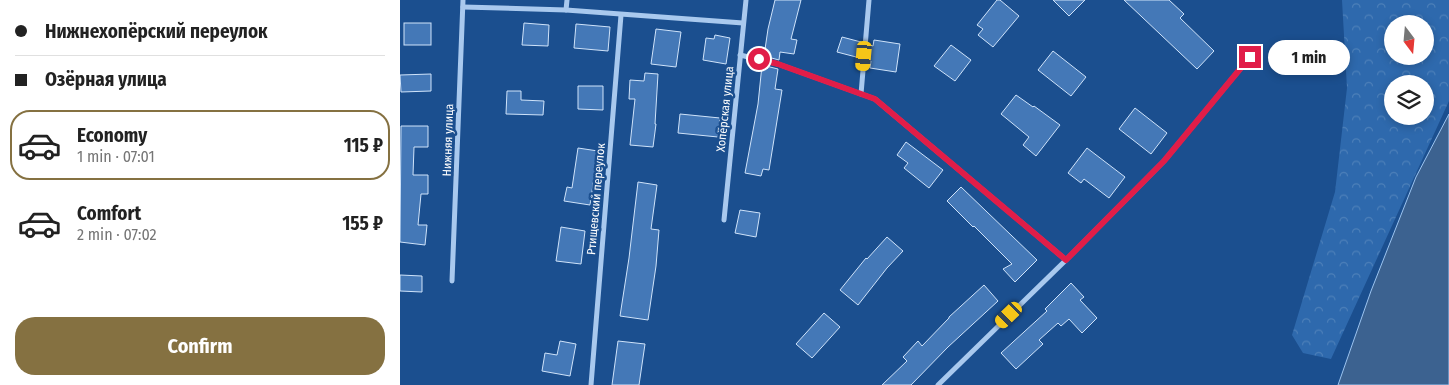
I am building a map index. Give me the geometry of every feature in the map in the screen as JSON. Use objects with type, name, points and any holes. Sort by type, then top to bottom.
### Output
[{"type":"street","name":"Нижняя улица","points":[[452,281],[463,0]]},
{"type":"street","points":[[566,10],[567,0]]},
{"type":"street","name":"Хопёрская улица","points":[[724,220],[746,0]]},
{"type":"street","points":[[861,94],[869,0]]},
{"type":"street","points":[[463,7],[566,10],[743,23]]},
{"type":"street","name":"Ртищевский переулок","points":[[591,385],[621,15]]},
{"type":"street","points":[[740,55],[778,64],[875,99],[1066,260]]},
{"type":"street","points":[[938,385],[1164,161],[1250,57]]},
{"type":"green space","points":[[1342,0],[1449,0],[1449,101],[1331,359],[1303,353],[1292,335],[1335,192],[1347,88]]},
{"type":"shaded area","points":[[1449,114],[1449,385],[1338,385],[1371,291],[1416,177]]},
{"type":"building","points":[[775,0],[801,0],[791,39],[797,40],[794,54],[780,52],[779,60],[764,56]]},
{"type":"building","points":[[997,0],[1000,0],[1019,16],[993,47],[978,35],[983,29],[977,25]]},
{"type":"building","points":[[1053,0],[1085,0],[1069,16]]},
{"type":"building","points":[[1124,0],[1169,0],[1184,14],[1180,18],[1214,51],[1197,69]]},
{"type":"building","points":[[404,23],[431,23],[431,45],[404,45]]},
{"type":"building","points":[[524,23],[549,25],[548,46],[522,45]]},
{"type":"building","points":[[576,24],[610,27],[608,51],[574,48]]},
{"type":"building","points":[[656,29],[681,32],[676,67],[651,64]]},
{"type":"building","points":[[715,35],[730,38],[726,64],[703,60],[706,38],[714,39]]},
{"type":"building","points":[[842,37],[861,42],[860,58],[837,52]]},
{"type":"building","points":[[874,40],[900,44],[896,72],[870,68],[871,61],[868,61],[870,45],[873,46]]},
{"type":"building","points":[[951,45],[971,60],[955,81],[934,66]]},
{"type":"building","points":[[1053,51],[1086,77],[1071,96],[1038,70]]},
{"type":"building","points":[[762,65],[778,69],[775,89],[782,90],[769,170],[763,169],[761,176],[745,173],[758,104]]},
{"type":"building","points":[[645,73],[658,74],[653,147],[630,145],[635,99],[629,99],[630,80],[644,81]]},
{"type":"building","points":[[431,74],[431,91],[401,92],[400,75]]},
{"type":"building","points":[[578,86],[603,86],[603,110],[578,109]]},
{"type":"building","points":[[507,91],[521,91],[521,100],[544,101],[543,115],[506,114]]},
{"type":"building","points":[[1016,95],[1060,125],[1036,156],[1023,145],[1029,137],[1001,114]]},
{"type":"building","points":[[1135,108],[1167,133],[1151,154],[1119,129]]},
{"type":"building","points":[[680,114],[720,118],[718,137],[678,133]]},
{"type":"building","points":[[401,126],[428,126],[428,147],[414,147],[413,175],[428,175],[428,194],[421,194],[418,225],[427,225],[425,245],[400,242]]},
{"type":"building","points":[[906,142],[943,170],[929,188],[904,168],[908,163],[897,155]]},
{"type":"building","points":[[578,148],[598,151],[590,205],[564,201],[567,187],[572,188]]},
{"type":"building","points":[[1087,148],[1125,177],[1109,198],[1084,179],[1081,183],[1068,173]]},
{"type":"building","points":[[638,182],[657,185],[651,229],[659,230],[648,320],[620,316]]},
{"type":"building","points":[[961,187],[1037,260],[1015,282],[1003,269],[1012,264],[947,201]]},
{"type":"building","points":[[740,210],[760,213],[756,237],[735,233]]},
{"type":"building","points":[[561,227],[585,231],[581,264],[556,261]]},
{"type":"building","points":[[887,237],[903,251],[858,305],[840,290],[866,258]]},
{"type":"building","points":[[400,275],[422,276],[422,292],[400,291]]},
{"type":"building","points":[[1071,283],[1084,297],[1080,300],[1097,318],[1082,333],[1069,319],[1061,326],[1058,323],[1039,340],[1043,344],[1016,369],[1001,353],[1047,311],[1045,309]]},
{"type":"building","points":[[984,285],[998,301],[948,347],[911,385],[882,385],[907,361],[903,357],[918,341],[922,346],[949,317]]},
{"type":"building","points":[[824,313],[840,327],[812,358],[796,344]]},
{"type":"building","points":[[560,341],[576,344],[570,376],[542,371],[545,353],[557,355]]},
{"type":"building","points":[[618,341],[645,344],[639,385],[612,385]]},
{"type":"route","points":[[759,59],[875,99],[1066,260],[1164,161],[1250,57]]}]
